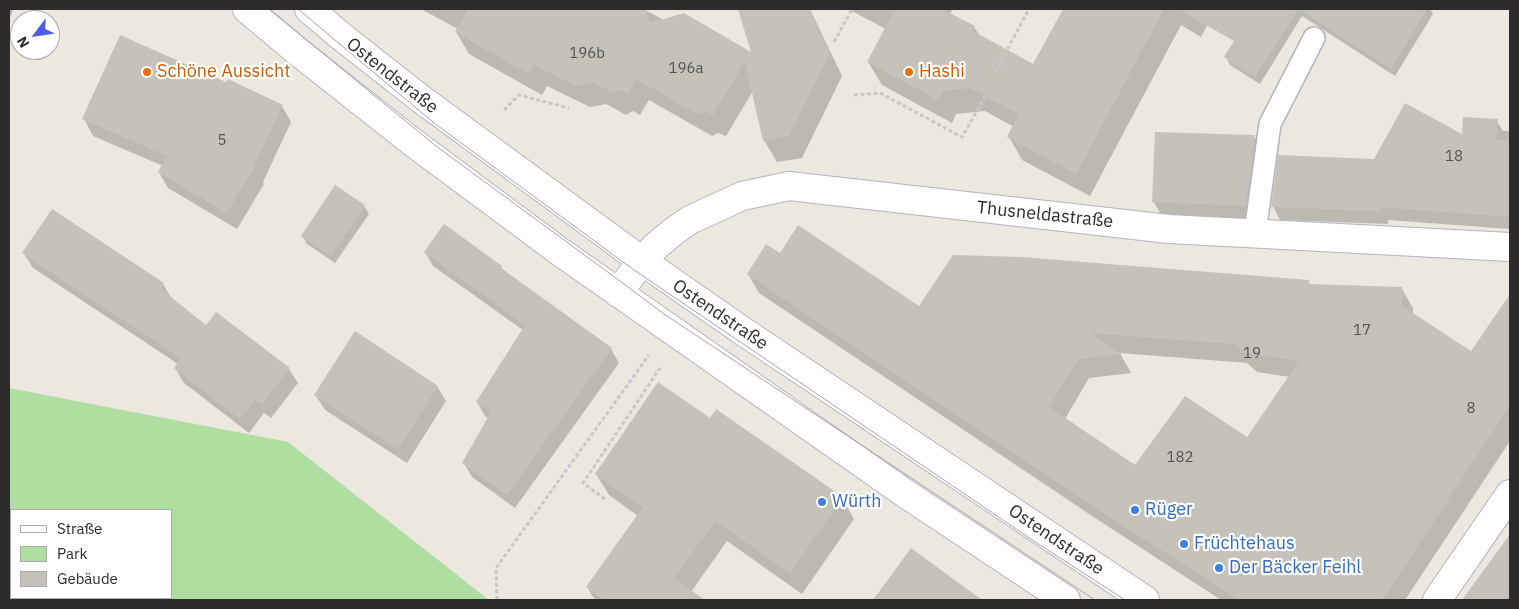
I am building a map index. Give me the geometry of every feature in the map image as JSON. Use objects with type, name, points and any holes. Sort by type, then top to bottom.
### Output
[{"type":"main road","points":[[247,9],[419,147],[543,240],[906,494],[1066,600]]},
{"type":"main road","name":"Ostendstraße","points":[[309,9],[421,99],[642,261],[744,332],[1145,600]]},
{"type":"main road","name":"Thusneldastraße","points":[[618,293],[642,261],[669,235],[690,220],[742,196],[789,186],[1169,228],[1510,248]]},
{"type":"main road","points":[[1437,600],[1510,494]]},
{"type":"lane","points":[[1255,233],[1270,124],[1314,38]]},
{"type":"path","points":[[834,42],[852,9]]},
{"type":"path","points":[[995,72],[1029,9]]},
{"type":"path","points":[[854,95],[880,93],[962,137],[985,97]]},
{"type":"path","points":[[504,110],[519,95],[568,108]]},
{"type":"path","points":[[497,600],[496,568],[647,359],[667,328]]},
{"type":"path","points":[[604,499],[583,483],[660,368]]},
{"type":"green space","points":[[9,388],[288,442],[489,600],[9,600]]},
{"type":"building","points":[[468,9],[645,9],[650,23],[684,13],[751,52],[738,9],[809,9],[830,53],[789,136],[763,141],[745,62],[713,115],[705,111],[699,115],[636,79],[627,94],[619,90],[613,93],[593,82],[577,86],[534,65],[529,74],[455,32]]},
{"type":"building","points":[[895,9],[942,9],[975,26],[973,31],[1033,64],[1063,9],[1164,9],[1076,174],[1007,137],[1019,114],[970,88],[943,91],[938,100],[867,62]]},
{"type":"building","points":[[1178,9],[1298,9],[1255,77],[1224,57],[1234,41]]},
{"type":"building","points":[[1298,9],[1427,9],[1391,69]]},
{"type":"building","points":[[120,35],[226,82],[228,79],[283,105],[255,166],[227,213],[158,172],[167,156],[82,119]]},
{"type":"building","points":[[1405,103],[1462,134],[1463,117],[1498,119],[1496,140],[1510,141],[1510,217],[1381,207],[1381,211],[1271,207],[1278,155],[1374,159]]},
{"type":"building","points":[[1155,132],[1255,135],[1246,206],[1152,202]]},
{"type":"building","points":[[335,185],[365,205],[331,256],[301,236]]},
{"type":"building","points":[[52,209],[164,283],[161,289],[206,325],[216,312],[290,368],[262,404],[255,399],[240,419],[174,368],[181,358],[22,253]]},
{"type":"building","points":[[444,224],[502,266],[501,268],[612,348],[507,495],[462,463],[491,412],[476,402],[525,325],[424,252]]},
{"type":"building","points":[[798,225],[919,306],[953,255],[1021,257],[1309,280],[1309,284],[1402,287],[1402,306],[1471,351],[1510,294],[1510,406],[1382,600],[1239,600],[1082,499],[747,274],[766,244],[780,253]],"holes":[[[1091,333],[1235,344],[1245,353],[1299,361],[1247,437],[1185,396],[1135,465],[1049,407],[1078,359],[1121,354]]]},
{"type":"building","points":[[355,331],[438,386],[398,449],[314,395]]},
{"type":"building","points":[[658,382],[710,418],[716,409],[843,497],[790,573],[715,521],[674,578],[705,600],[604,600],[586,587],[643,507],[595,474]]},
{"type":"building","points":[[1510,534],[1510,600],[1462,600]]},
{"type":"building","points":[[911,548],[982,600],[873,600]]},
{"type":"tram line","points":[[269,9],[436,146],[664,314],[1095,600]]},
{"type":"tram line","points":[[298,9],[434,123],[634,270],[1034,541],[1125,600]]},
{"type":"place","name":"Schöne Aussicht","points":[[147,72]]},
{"type":"place","name":"Hashi","points":[[909,72]]},
{"type":"place","name":"Würth","points":[[822,502]]},
{"type":"place","name":"Rüger","points":[[1135,510]]},
{"type":"place","name":"Früchtehaus","points":[[1184,544]]},
{"type":"place","name":"Der Bäcker Feihl","points":[[1219,568]]}]
